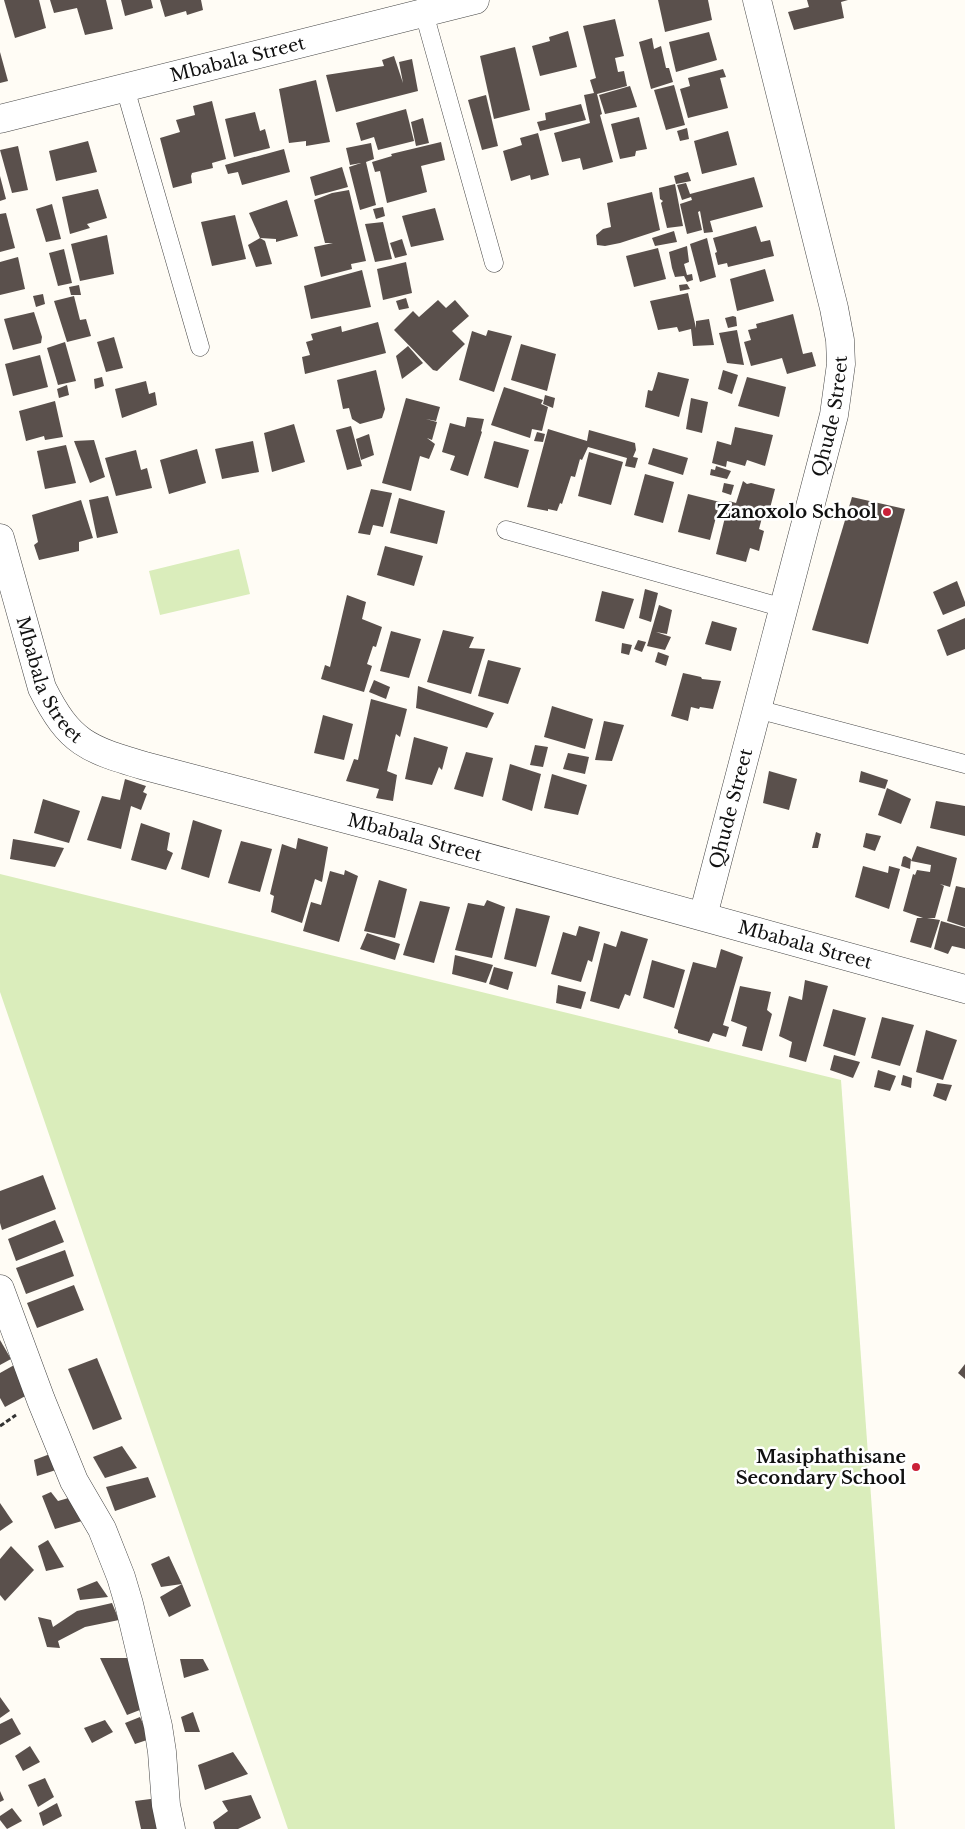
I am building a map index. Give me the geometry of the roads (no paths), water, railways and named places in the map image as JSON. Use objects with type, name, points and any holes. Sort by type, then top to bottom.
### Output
[{"type":"street","name":"Mbabala Street","points":[[0,119],[475,0]]},
{"type":"street","name":"Qhude Street","points":[[702,916],[834,415],[841,364],[840,340],[834,308],[757,0]]},
{"type":"street","name":"Mbabala Street","points":[[0,538],[42,688],[51,706],[64,724],[77,739],[88,747],[145,766],[406,835],[965,989]]},
{"type":"street","points":[[0,1288],[41,1400],[74,1481],[102,1529],[129,1604],[158,1726],[166,1805],[171,1829]]},
{"type":"lane","points":[[424,13],[494,262]]},
{"type":"lane","points":[[125,88],[200,347]]},
{"type":"lane","points":[[506,530],[784,608]]},
{"type":"lane","points":[[757,710],[965,764]]},
{"type":"place","name":"Zanoxolo School","points":[[887,512]]},
{"type":"place","name":"Masiphathisane Secondary School","points":[[916,1467]]}]
